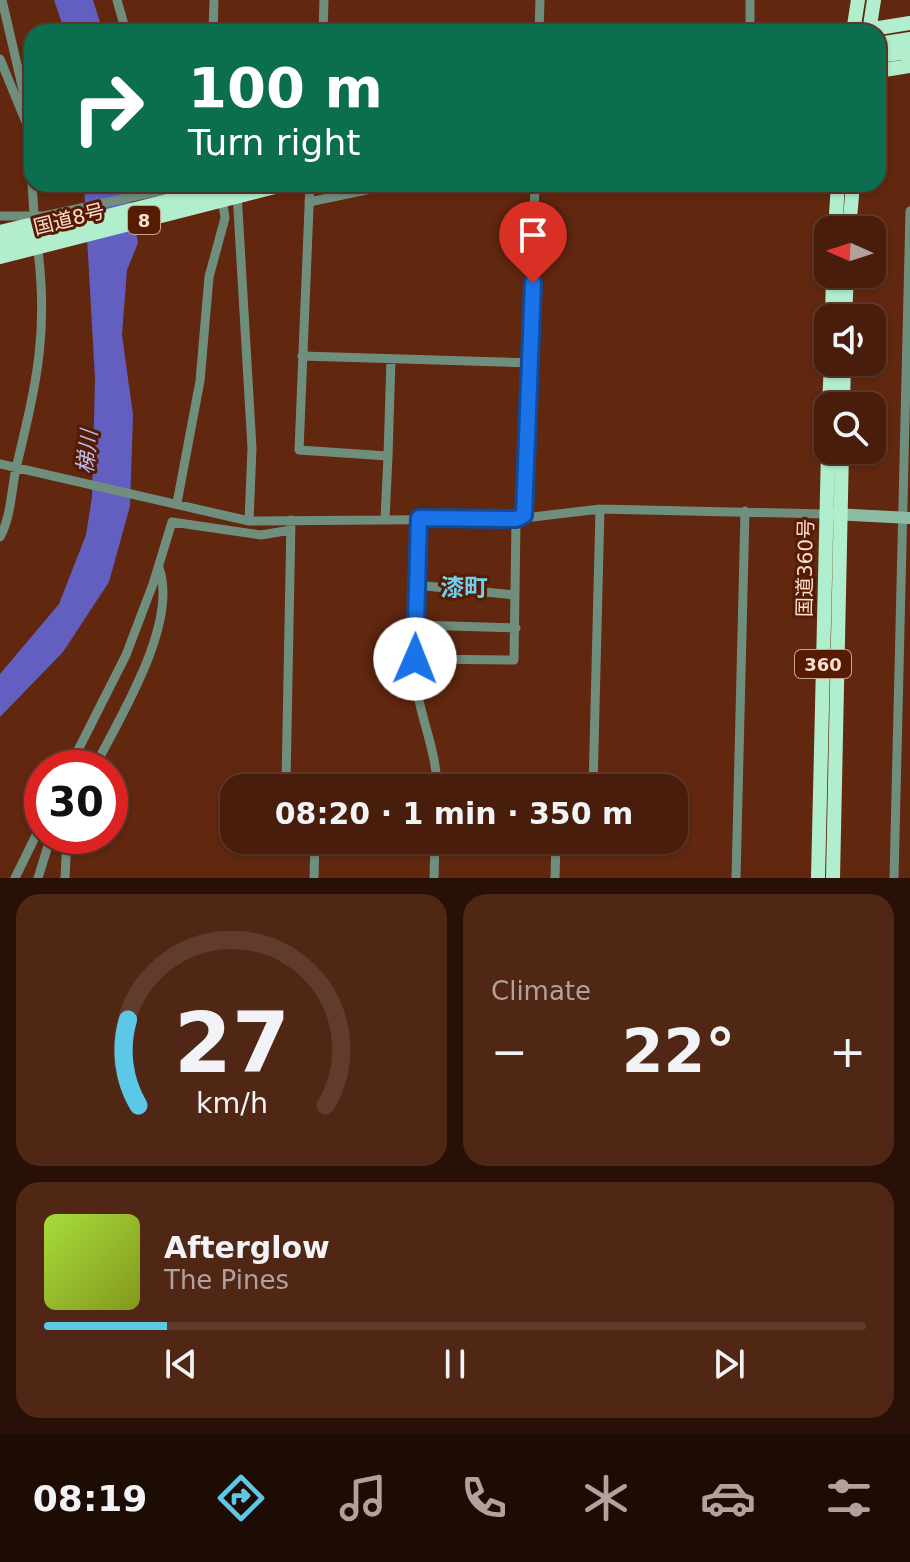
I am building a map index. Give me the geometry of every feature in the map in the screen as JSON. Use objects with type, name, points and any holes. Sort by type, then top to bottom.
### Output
[{"type":"highway","points":[[858,0],[860,24]]},
{"type":"highway","points":[[864,24],[874,0]]},
{"type":"highway","points":[[886,27],[907,23]]},
{"type":"highway","points":[[886,70],[910,66]]},
{"type":"highway","name":"国道8号","points":[[0,257],[71,232],[208,192]]},
{"type":"highway","name":"国道8号","points":[[0,243],[71,232],[251,192]]},
{"type":"highway","points":[[836,216],[837,192]]},
{"type":"highway","points":[[850,216],[852,192]]},
{"type":"highway","points":[[0,232],[29,225],[71,232]]},
{"type":"highway","points":[[0,265],[71,232]]},
{"type":"highway","name":"国道360号","points":[[829,464],[834,514],[833,878]]},
{"type":"highway","name":"国道360号","points":[[818,878],[834,514],[840,464]]},
{"type":"main road","points":[[834,514],[906,517]]},
{"type":"street","points":[[2,0],[24,94]]},
{"type":"street","points":[[117,0],[124,24]]},
{"type":"street","points":[[213,24],[214,0]]},
{"type":"street","points":[[323,24],[324,0]]},
{"type":"street","points":[[539,24],[540,0]]},
{"type":"street","points":[[750,0],[750,24]]},
{"type":"street","points":[[0,59],[24,116]]},
{"type":"street","points":[[0,537],[6,526],[20,467],[43,330],[44,296],[33,192]]},
{"type":"street","points":[[0,216],[44,216],[155,192]]},
{"type":"street","points":[[172,502],[200,381],[209,277],[225,218],[221,192]]},
{"type":"street","points":[[236,192],[252,448],[249,521]]},
{"type":"street","points":[[310,192],[299,450],[388,456]]},
{"type":"street","points":[[309,202],[357,192]]},
{"type":"street","points":[[415,659],[514,660],[514,595],[532,363],[535,192]]},
{"type":"street","points":[[894,878],[906,517],[910,211]]},
{"type":"street","points":[[302,356],[532,363]]},
{"type":"street","points":[[385,519],[391,359]]},
{"type":"street","points":[[0,464],[249,521],[291,525],[385,519],[520,517],[600,509],[834,514]]},
{"type":"street","points":[[593,774],[600,509]]},
{"type":"street","points":[[736,878],[745,511]]},
{"type":"street","points":[[419,518],[415,659],[417,691],[434,774]]},
{"type":"street","points":[[78,750],[126,655],[159,568],[172,522],[261,535],[291,525]]},
{"type":"street","points":[[286,774],[291,525]]},
{"type":"street","points":[[103,750],[156,643],[162,579],[159,568]]},
{"type":"street","points":[[416,585],[514,595]]},
{"type":"street","points":[[415,625],[516,628]]},
{"type":"street","points":[[15,878],[27,854]]},
{"type":"street","points":[[38,878],[45,854]]},
{"type":"street","points":[[65,878],[66,854]]},
{"type":"street","points":[[314,878],[315,854]]},
{"type":"street","points":[[434,878],[435,854]]},
{"type":"street","points":[[555,878],[556,854]]},
{"type":"shaded area","points":[[54,0],[93,0],[100,24],[62,24]]},
{"type":"shaded area","points":[[84,192],[128,192],[138,243],[127,270],[122,335],[133,415],[130,506],[109,582],[63,652],[0,717],[0,674],[59,604],[86,535],[92,497],[95,379]]},
{"type":"district","name":"漆町","points":[[464,588]]},
{"type":"route","points":[[415,659],[419,518],[516,519],[524,515],[532,373],[533,283]]},
{"type":"water label","name":"梯川","points":[[87,452]]}]
